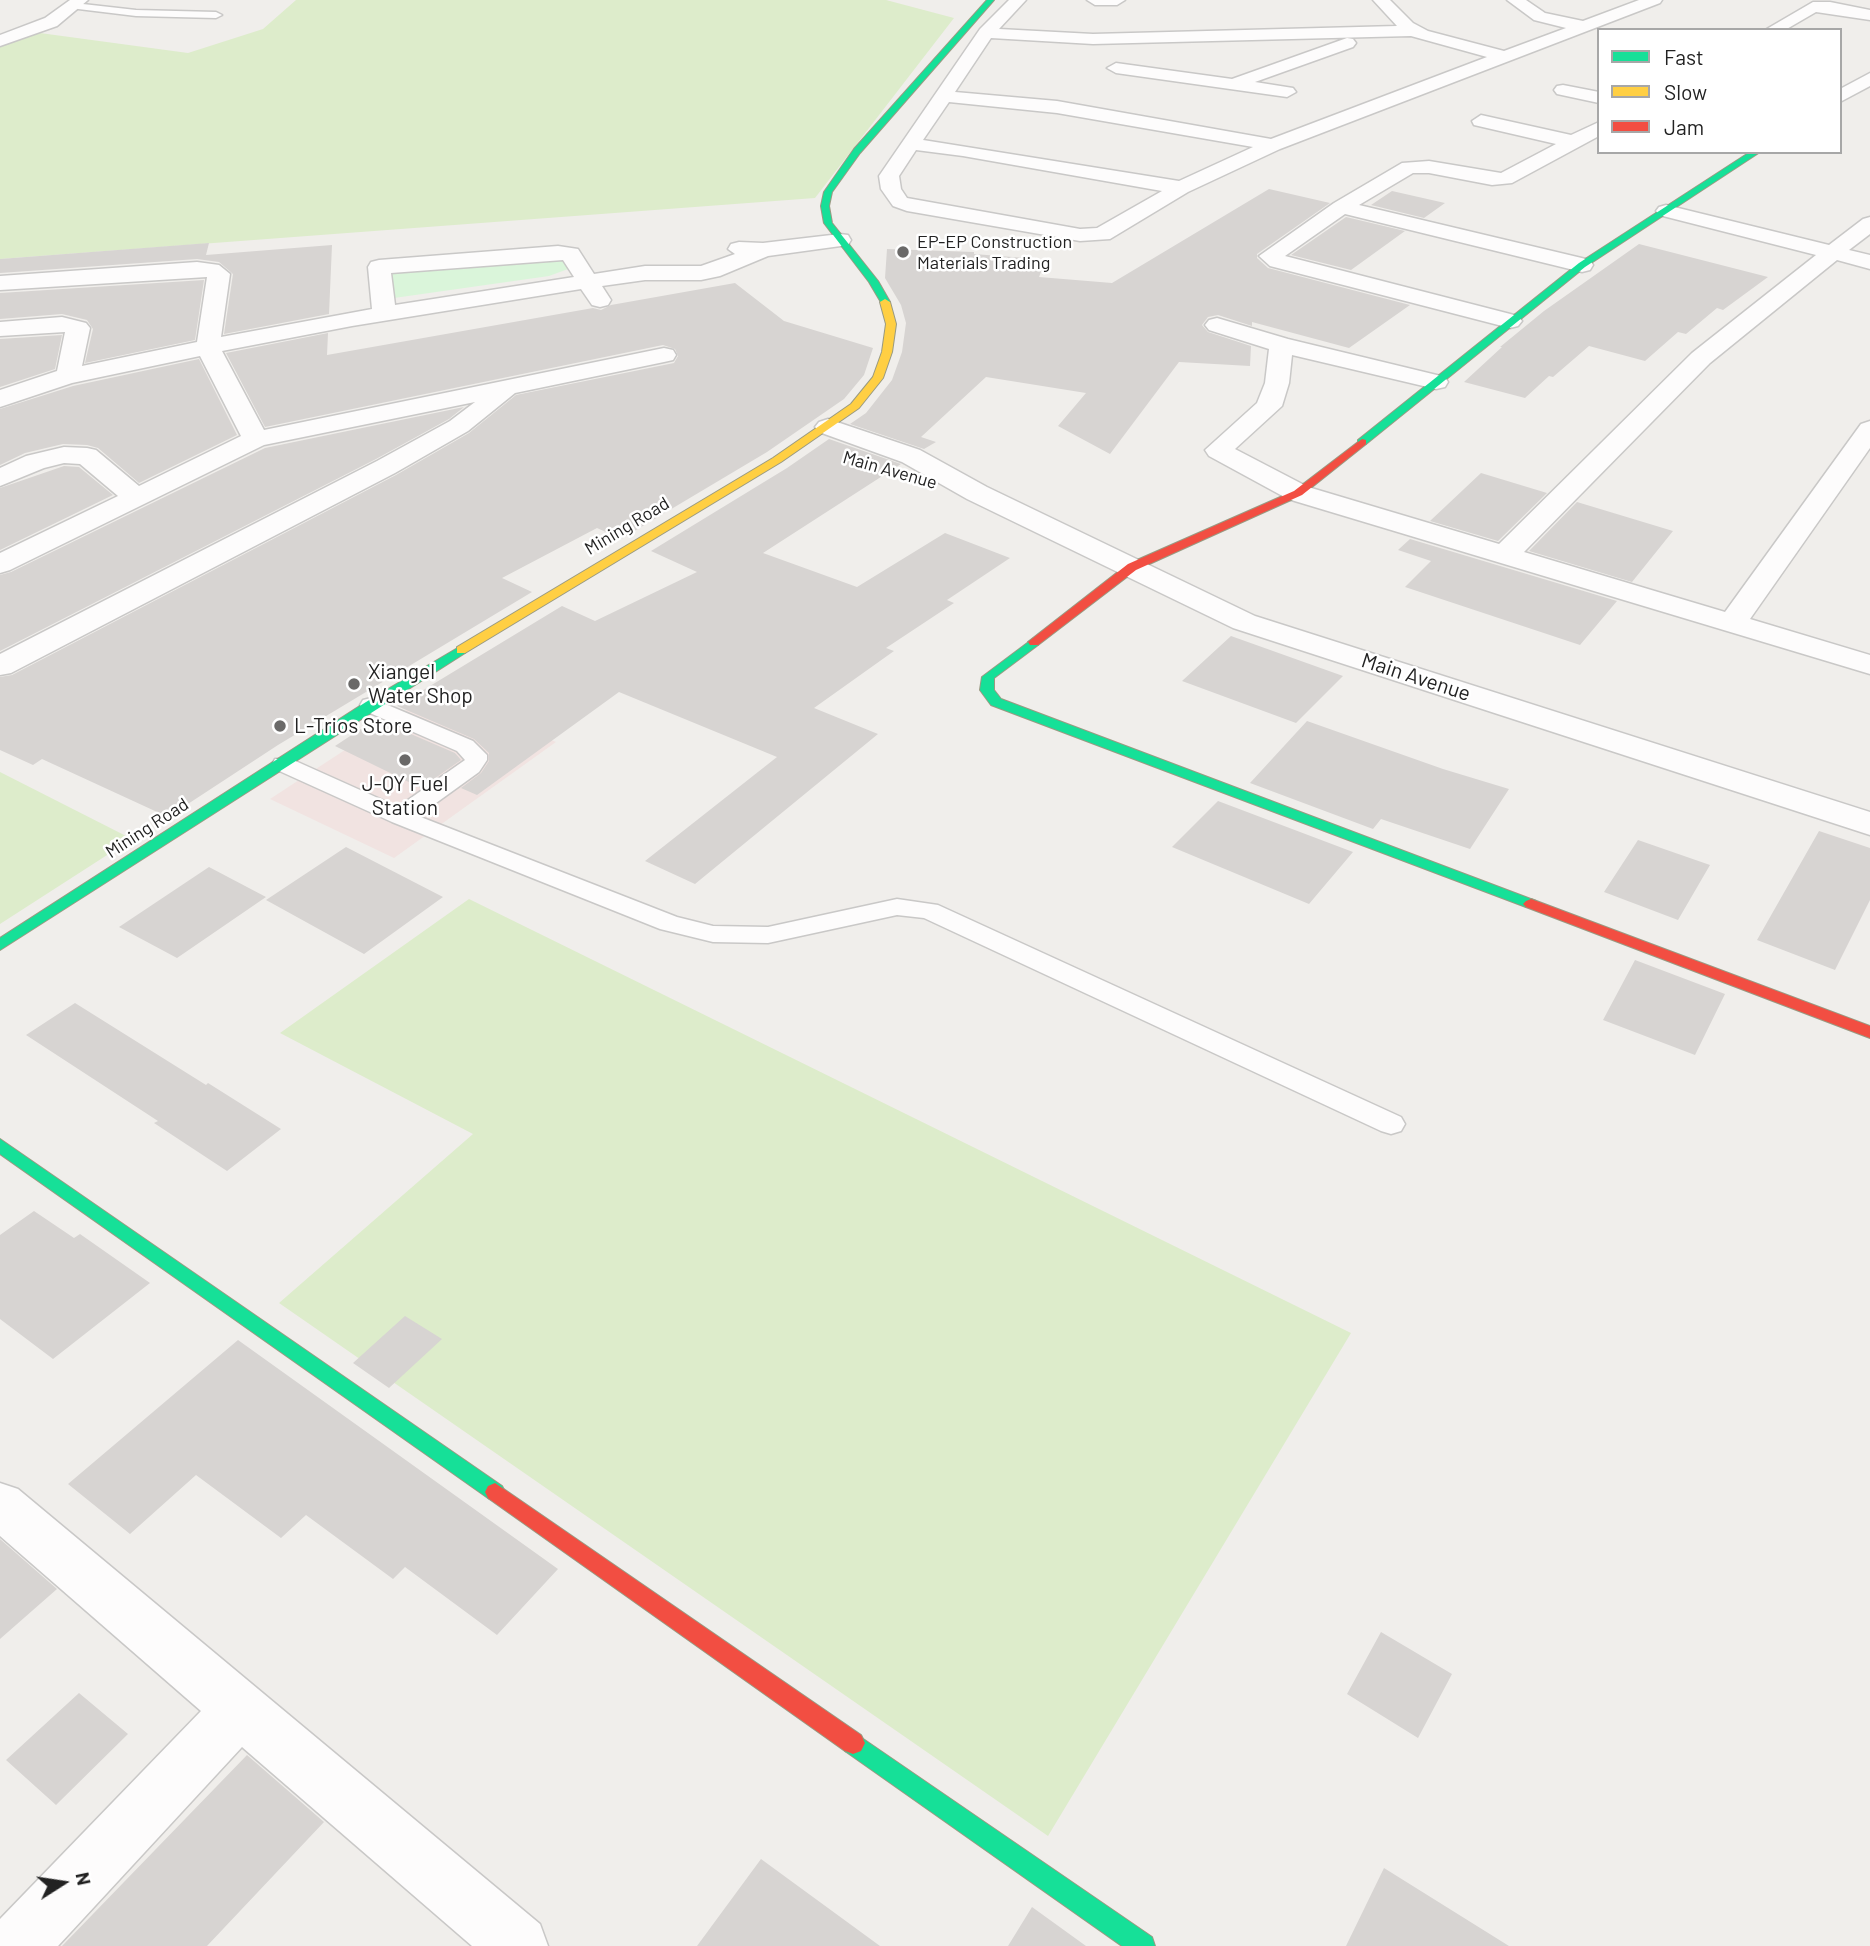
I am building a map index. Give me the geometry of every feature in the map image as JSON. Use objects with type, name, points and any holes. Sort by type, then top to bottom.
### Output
[{"type":"street","name":"Mining Road","points":[[0,945],[371,705],[803,444],[855,406],[877,378],[887,352],[891,324],[887,306],[873,281],[828,223],[825,206],[828,192],[857,151],[991,0]]},
{"type":"street","points":[[1018,0],[986,33],[889,176],[891,189],[900,202],[914,207],[1080,235],[1102,233],[1181,188],[1273,145],[1654,0]]},
{"type":"street","points":[[1095,0],[1117,0]]},
{"type":"street","points":[[1381,0],[1413,31]]},
{"type":"street","points":[[1515,0],[1540,17],[1583,26]]},
{"type":"street","points":[[1,40],[51,22],[77,3]]},
{"type":"street","points":[[1776,28],[1813,7],[1830,7],[1870,15]]},
{"type":"street","points":[[986,33],[1116,39],[1413,31],[1506,57]]},
{"type":"street","points":[[1235,83],[1340,47],[1363,33]]},
{"type":"street","points":[[1116,39],[1114,73],[1235,83],[1287,92]]},
{"type":"street","points":[[1842,96],[1870,78]]},
{"type":"street","points":[[1563,90],[1597,98]]},
{"type":"street","points":[[945,96],[1057,107],[1273,145]]},
{"type":"street","points":[[1481,121],[1575,142]]},
{"type":"street","points":[[1510,321],[1278,261],[1270,256],[1342,207],[1409,167],[1429,167],[1505,179],[1597,129]]},
{"type":"street","points":[[912,144],[963,150],[1181,188]]},
{"type":"street","points":[[1753,154],[1581,265],[1298,493],[1132,567],[988,677],[987,690],[996,702],[1870,1032]]},
{"type":"street","points":[[1342,207],[1581,265]]},
{"type":"street","points":[[1666,211],[1870,262]]},
{"type":"street","points":[[1504,556],[1701,358],[1870,223]]},
{"type":"street","points":[[714,249],[763,250],[839,240]]},
{"type":"street","points":[[0,387],[36,384],[208,347],[384,314],[645,273],[720,269],[763,250]]},
{"type":"street","points":[[645,273],[655,258],[676,252]]},
{"type":"street","points":[[384,314],[377,258],[566,253],[570,254],[600,301],[583,305]]},
{"type":"street","points":[[0,283],[211,270],[219,274],[208,347],[256,439]]},
{"type":"street","points":[[352,320],[380,339]]},
{"type":"street","points":[[0,329],[62,324],[78,328],[68,376]]},
{"type":"street","points":[[1217,325],[1281,345],[1436,382]]},
{"type":"street","points":[[1281,345],[1277,383],[1269,406],[1218,450],[1298,493],[1870,665]]},
{"type":"street","points":[[0,564],[256,439],[664,355]]},
{"type":"street","points":[[0,400],[36,384]]},
{"type":"street","points":[[0,666],[386,467],[459,426],[512,386]]},
{"type":"street","name":"Main Avenue","points":[[828,427],[911,456],[977,493],[1244,622],[1870,824]]},
{"type":"street","points":[[1731,624],[1870,429]]},
{"type":"street","name":"Main Avenue","points":[[803,444],[901,477],[977,493]]},
{"type":"street","points":[[0,478],[35,462],[64,455],[87,456],[135,496]]},
{"type":"street","points":[[0,1145],[1143,1946]]},
{"type":"street","points":[[0,1506],[518,1946]]},
{"type":"street","points":[[16,1946],[240,1709]]},
{"type":"lane","points":[[77,3],[136,13],[216,15]]},
{"type":"lane","points":[[371,705],[465,746],[475,755],[476,760],[471,767],[400,817]]},
{"type":"lane","points":[[283,764],[400,817],[669,923],[713,934],[768,935],[897,907],[929,911],[1391,1124]]},
{"type":"shaded area","points":[[435,691],[556,742],[394,858],[270,799]]},
{"type":"green space","points":[[296,0],[886,0],[954,18],[815,198],[0,259],[0,46],[40,33],[188,53],[263,29]]},
{"type":"green space","points":[[563,254],[568,269],[549,276],[394,298],[391,271]]},
{"type":"green space","points":[[0,772],[132,839],[0,924]]},
{"type":"green space","points":[[469,899],[1351,1333],[1048,1836],[279,1303],[473,1134],[280,1033]]},
{"type":"building","points":[[1269,189],[1330,203],[1257,254],[1257,258],[1268,268],[1410,305],[1349,348],[1252,322],[1252,326],[1218,315],[1208,317],[1202,325],[1208,332],[1251,346],[1250,366],[1179,362],[1110,454],[1058,426],[1086,393],[986,377],[921,437],[936,442],[924,449],[850,424],[866,413],[892,380],[902,352],[906,323],[901,305],[885,278],[887,249],[974,252],[1038,259],[1034,267],[1043,267],[1039,277],[1112,283]]},
{"type":"building","points":[[1392,191],[1445,203],[1424,218],[1371,205]]},
{"type":"building","points":[[1346,217],[1405,231],[1351,270],[1291,255]]},
{"type":"building","points":[[209,243],[206,255],[332,245],[329,314],[224,334],[233,274],[219,262],[197,259],[0,273],[0,259]]},
{"type":"building","points":[[1639,244],[1768,277],[1723,310],[1717,308],[1686,334],[1678,332],[1645,361],[1589,346],[1525,398],[1464,382],[1500,347],[1544,311]]},
{"type":"building","points":[[204,280],[195,340],[85,363],[93,329],[87,320],[62,314],[0,319],[0,293]]},
{"type":"building","points":[[735,283],[784,321],[873,348],[864,375],[844,399],[767,452],[621,539],[597,528],[502,578],[532,592],[278,745],[168,817],[42,759],[33,765],[0,750],[0,677],[12,675],[396,475],[469,433],[516,395],[674,363],[678,356],[675,349],[663,345],[265,427],[226,353],[328,333],[327,355],[593,308],[601,310],[611,305]]},
{"type":"building","points":[[62,335],[55,369],[0,387],[0,339]]},
{"type":"building","points":[[199,359],[237,435],[139,483],[98,448],[87,445],[63,444],[25,453],[0,465],[0,409],[73,386]]},
{"type":"building","points":[[464,407],[449,419],[376,459],[0,651],[0,575],[265,448]]},
{"type":"building","points":[[829,439],[901,464],[763,553],[857,587],[945,533],[1010,558],[947,600],[954,603],[886,648],[894,651],[814,708],[878,734],[695,884],[645,861],[777,757],[619,692],[477,795],[461,788],[481,773],[489,761],[489,753],[474,739],[397,706],[562,606],[595,621],[697,572],[651,551],[787,468]]},
{"type":"building","points":[[64,466],[79,467],[113,495],[0,550],[0,488]]},
{"type":"building","points":[[1481,473],[1547,493],[1498,541],[1430,521]]},
{"type":"building","points":[[1577,502],[1673,531],[1632,582],[1529,551]]},
{"type":"building","points":[[1410,539],[1617,601],[1580,645],[1405,587],[1431,561],[1398,550]]},
{"type":"building","points":[[1231,636],[1343,676],[1296,723],[1182,681]]},
{"type":"building","name":"J-QY Fuel Station","points":[[376,719],[455,753],[461,760],[421,788],[335,746]]},
{"type":"building","points":[[1307,721],[1443,769],[1509,789],[1470,849],[1381,819],[1373,829],[1250,783]]},
{"type":"building","points":[[1218,801],[1353,852],[1309,904],[1172,847]]},
{"type":"building","points":[[1819,831],[1870,848],[1870,900],[1835,970],[1757,940]]},
{"type":"building","points":[[1638,840],[1710,865],[1678,920],[1604,892]]},
{"type":"building","points":[[346,847],[443,897],[364,954],[266,900]]},
{"type":"building","points":[[209,867],[266,897],[177,958],[119,927]]},
{"type":"building","points":[[1635,960],[1725,994],[1695,1055],[1603,1020]]},
{"type":"building","points":[[75,1003],[281,1129],[227,1171],[154,1123],[158,1121],[26,1035]]},
{"type":"building","points":[[34,1211],[74,1238],[80,1234],[150,1283],[53,1359],[0,1319],[0,1235]]},
{"type":"building","points":[[405,1316],[442,1339],[389,1388],[353,1363]]},
{"type":"building","points":[[238,1340],[558,1569],[497,1635],[405,1567],[393,1579],[306,1515],[281,1538],[196,1475],[130,1534],[68,1484]]},
{"type":"building","points":[[0,1539],[57,1589],[0,1639]]},
{"type":"building","points":[[1381,1632],[1452,1674],[1418,1738],[1347,1694]]},
{"type":"building","points":[[79,1693],[128,1734],[56,1805],[6,1760]]},
{"type":"building","points":[[247,1755],[324,1822],[207,1946],[62,1946]]},
{"type":"building","points":[[761,1859],[880,1946],[697,1946]]},
{"type":"building","points":[[1384,1868],[1509,1946],[1346,1946]]},
{"type":"building","points":[[1032,1907],[1086,1946],[1008,1946]]},
{"type":"traffic: fast","points":[[885,302],[873,281],[828,223],[825,206],[828,192],[857,151],[991,0]]},
{"type":"traffic: fast","points":[[1362,442],[1582,265],[1753,154]]},
{"type":"traffic: fast","points":[[1034,642],[988,677],[987,690],[996,702],[1531,904]]},
{"type":"traffic: fast","points":[[0,945],[371,705],[461,650]]},
{"type":"traffic: fast","points":[[0,1145],[495,1492]]},
{"type":"traffic: fast","points":[[853,1743],[1143,1946]]},
{"type":"traffic: slow","points":[[461,650],[777,460],[855,406],[878,378],[887,352],[891,324],[885,302]]},
{"type":"traffic: jam","points":[[1034,642],[1132,567],[1298,493],[1362,442]]},
{"type":"traffic: jam","points":[[1531,904],[1870,1032]]},
{"type":"traffic: jam","points":[[495,1492],[853,1743]]},
{"type":"place","name":"EP-EP Construction Materials Trading","points":[[903,252]]},
{"type":"place","name":"Xiangel Water Shop","points":[[354,684]]},
{"type":"place","name":"L-Trios Store","points":[[280,726]]},
{"type":"place","name":"J-QY Fuel Station","points":[[405,760]]}]
